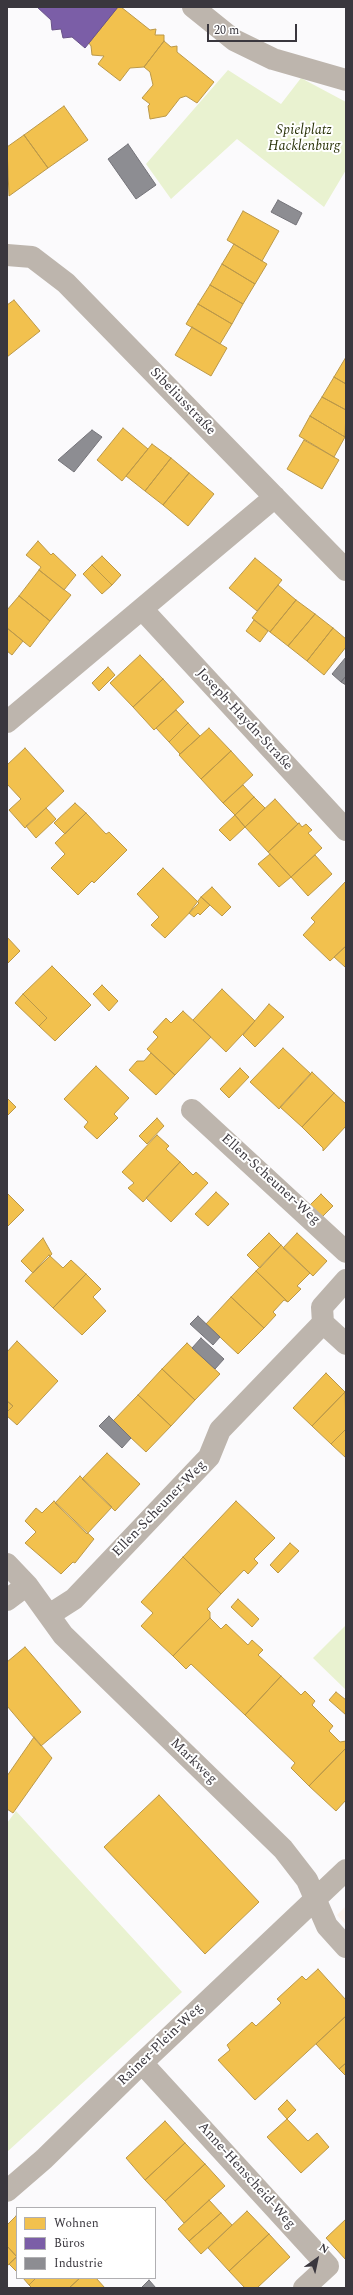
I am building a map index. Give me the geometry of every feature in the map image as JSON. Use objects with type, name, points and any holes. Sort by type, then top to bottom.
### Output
[{"type":"street","points":[[192,7],[234,40],[274,59],[346,80]]},
{"type":"street","name":"Sibeliusstraße","points":[[7,255],[32,257],[66,283],[346,570]]},
{"type":"street","points":[[7,722],[275,497]]},
{"type":"street","name":"Joseph-Haydn-Straße","points":[[142,609],[346,830]]},
{"type":"street","name":"Ellen-Scheuner-Weg","points":[[192,1110],[346,1252]]},
{"type":"street","points":[[346,1280],[322,1308],[323,1323],[346,1344]]},
{"type":"street","name":"Ellen-Scheuner-Weg","points":[[49,1615],[74,1599],[210,1457],[220,1430],[323,1323]]},
{"type":"street","name":"Markweg","points":[[7,1564],[27,1584],[63,1635],[283,1848],[307,1880],[327,1926],[346,1947]]},
{"type":"street","points":[[7,1600],[27,1584]]},
{"type":"street","name":"Rainer-Plein-Weg","points":[[7,2191],[44,2159],[315,1897],[346,1870]]},
{"type":"street","name":"Anne-Henscheid-Weg","points":[[142,2063],[328,2266],[304,2288]]},
{"type":"shaded area","points":[[346,1906],[346,1925],[337,1915]]},
{"type":"green space","name":"Spielplatz Hacklenburg","points":[[228,70],[281,104],[301,78],[346,102],[346,170],[324,207],[237,139],[171,199],[146,164]]},
{"type":"green space","points":[[346,1625],[346,1690],[313,1658]]},
{"type":"green space","points":[[16,1811],[182,1992],[7,2152],[7,1823]]},
{"type":"building: Wohnen","points":[[118,7],[121,7],[150,30],[156,29],[155,35],[164,35],[164,41],[144,67],[130,68],[120,81],[98,64],[104,56],[92,55],[91,46],[89,43]]},
{"type":"building: Wohnen","points":[[164,41],[171,47],[177,46],[177,52],[214,82],[197,103],[186,96],[180,98],[166,116],[150,119],[148,106],[150,104],[142,98],[153,85],[150,72],[144,67]]},
{"type":"building: Wohnen","points":[[64,106],[88,140],[48,168],[24,135]]},
{"type":"building: Wohnen","points":[[24,135],[48,168],[9,196],[7,147]]},
{"type":"building: Wohnen","points":[[243,211],[279,231],[262,261],[227,240]]},
{"type":"building: Wohnen","points":[[234,244],[267,264],[255,284],[222,264]]},
{"type":"building: Wohnen","points":[[222,264],[255,284],[243,304],[210,285]]},
{"type":"building: Wohnen","points":[[210,285],[243,304],[232,324],[198,304]]},
{"type":"building: Wohnen","points":[[14,300],[40,331],[7,357],[7,305]]},
{"type":"building: Wohnen","points":[[198,304],[232,324],[220,344],[186,324]]},
{"type":"building: Wohnen","points":[[192,327],[227,348],[211,376],[175,355]]},
{"type":"building: Wohnen","points":[[346,357],[346,384],[334,377]]},
{"type":"building: Wohnen","points":[[334,377],[346,384],[346,410],[322,397]]},
{"type":"building: Wohnen","points":[[322,397],[346,410],[345,437],[310,416]]},
{"type":"building: Wohnen","points":[[310,416],[345,437],[334,457],[299,436]]},
{"type":"building: Wohnen","points":[[123,428],[148,449],[122,481],[97,460]]},
{"type":"building: Wohnen","points":[[304,440],[339,460],[322,489],[287,469]]},
{"type":"building: Wohnen","points":[[152,444],[171,458],[145,491],[126,476]]},
{"type":"building: Wohnen","points":[[171,458],[189,473],[163,505],[145,491]]},
{"type":"building: Wohnen","points":[[189,473],[214,494],[188,526],[163,505]]},
{"type":"building: Wohnen","points":[[38,541],[51,555],[53,553],[76,575],[64,590],[39,570],[41,567],[26,555]]},
{"type":"building: Wohnen","points":[[102,556],[121,575],[112,585],[92,565]]},
{"type":"building: Wohnen","points":[[255,558],[282,580],[257,611],[229,588]]},
{"type":"building: Wohnen","points":[[92,565],[112,585],[102,594],[83,574]]},
{"type":"building: Wohnen","points":[[39,570],[71,595],[50,621],[19,596]]},
{"type":"building: Wohnen","points":[[278,585],[296,600],[270,632],[252,618]]},
{"type":"building: Wohnen","points":[[19,596],[50,621],[30,647],[7,628],[7,610]]},
{"type":"building: Wohnen","points":[[296,600],[315,614],[288,646],[270,632]]},
{"type":"building: Wohnen","points":[[315,614],[333,628],[307,661],[288,646]]},
{"type":"building: Wohnen","points":[[254,620],[268,631],[260,642],[246,631]]},
{"type":"building: Wohnen","points":[[7,628],[23,641],[12,655],[7,651]]},
{"type":"building: Wohnen","points":[[333,628],[346,639],[346,647],[324,675],[307,661]]},
{"type":"building: Wohnen","points":[[140,655],[163,679],[133,707],[110,683]]},
{"type":"building: Wohnen","points":[[108,667],[115,675],[99,691],[92,683]]},
{"type":"building: Wohnen","points":[[163,679],[184,702],[154,730],[133,707]]},
{"type":"building: Wohnen","points":[[176,710],[188,723],[169,742],[156,728]]},
{"type":"building: Wohnen","points":[[188,723],[200,736],[180,754],[169,742]]},
{"type":"building: Wohnen","points":[[209,728],[231,751],[201,779],[179,755]]},
{"type":"building: Wohnen","points":[[25,748],[64,791],[25,828],[9,810],[21,799],[7,784],[7,765]]},
{"type":"building: Wohnen","points":[[231,751],[253,775],[223,803],[201,779]]},
{"type":"building: Wohnen","points":[[243,785],[254,797],[235,815],[223,803]]},
{"type":"building: Wohnen","points":[[254,797],[265,808],[245,827],[235,815]]},
{"type":"building: Wohnen","points":[[275,799],[298,824],[268,852],[245,827]]},
{"type":"building: Wohnen","points":[[75,803],[86,813],[65,834],[54,823]]},
{"type":"building: Wohnen","points":[[46,808],[56,819],[36,838],[26,826]]},
{"type":"building: Wohnen","points":[[86,813],[106,834],[109,832],[127,850],[94,883],[92,881],[78,895],[51,868],[65,854],[55,843]]},
{"type":"building: Wohnen","points":[[235,815],[245,827],[230,841],[219,830]]},
{"type":"building: Wohnen","points":[[299,823],[302,827],[306,824],[312,830],[308,833],[322,848],[291,877],[268,852]]},
{"type":"building: Wohnen","points":[[270,854],[291,877],[279,887],[258,864]]},
{"type":"building: Wohnen","points":[[315,855],[332,874],[308,896],[291,877]]},
{"type":"building: Wohnen","points":[[163,868],[199,903],[165,938],[151,925],[159,917],[137,894]]},
{"type":"building: Wohnen","points":[[346,881],[346,946],[330,961],[303,935],[315,922],[311,918]]},
{"type":"building: Wohnen","points":[[212,887],[231,907],[222,916],[201,897]]},
{"type":"building: Wohnen","points":[[201,897],[210,905],[200,915],[198,913],[194,917],[189,913]]},
{"type":"building: Wohnen","points":[[7,937],[20,951],[7,964]]},
{"type":"building: Wohnen","points":[[346,946],[346,966],[345,967],[334,957]]},
{"type":"building: Wohnen","points":[[52,966],[91,1005],[55,1041],[39,1026],[47,1018],[23,994]]},
{"type":"building: Wohnen","points":[[102,985],[118,1001],[109,1011],[93,994]]},
{"type":"building: Wohnen","points":[[222,989],[255,1021],[226,1052],[193,1020]]},
{"type":"building: Wohnen","points":[[23,994],[47,1018],[39,1026],[15,1003]]},
{"type":"building: Wohnen","points":[[269,1004],[284,1017],[255,1047],[243,1035]]},
{"type":"building: Wohnen","points":[[183,1011],[211,1037],[175,1075],[147,1049],[158,1037],[153,1032],[166,1018],[171,1023]]},
{"type":"building: Wohnen","points":[[283,1048],[311,1074],[279,1109],[250,1082]]},
{"type":"building: Wohnen","points":[[151,1053],[175,1075],[156,1095],[129,1070],[137,1061],[144,1061]]},
{"type":"building: Wohnen","points":[[96,1066],[129,1098],[114,1114],[118,1118],[97,1139],[84,1127],[88,1122],[64,1099]]},
{"type":"building: Wohnen","points":[[240,1068],[249,1077],[229,1098],[220,1089]]},
{"type":"building: Wohnen","points":[[312,1072],[334,1093],[302,1127],[280,1107]]},
{"type":"building: Wohnen","points":[[334,1093],[346,1104],[346,1126],[323,1151],[323,1148],[302,1127]]},
{"type":"building: Wohnen","points":[[7,1098],[16,1107],[7,1116]]},
{"type":"building: Wohnen","points":[[157,1118],[164,1126],[147,1144],[139,1136]]},
{"type":"building: Wohnen","points":[[157,1135],[169,1146],[166,1149],[180,1162],[143,1202],[128,1188],[134,1183],[122,1172]]},
{"type":"building: Wohnen","points":[[180,1162],[193,1175],[196,1172],[208,1183],[171,1222],[146,1198]]},
{"type":"building: Wohnen","points":[[216,1192],[229,1204],[208,1226],[195,1214]]},
{"type":"building: Wohnen","points":[[7,1193],[24,1210],[7,1227]]},
{"type":"building: Wohnen","points":[[321,1194],[333,1206],[322,1217],[310,1205]]},
{"type":"building: Wohnen","points":[[269,1233],[281,1245],[260,1268],[247,1255]]},
{"type":"building: Wohnen","points":[[297,1233],[327,1261],[313,1276],[283,1248]]},
{"type":"building: Wohnen","points":[[43,1238],[52,1254],[33,1273],[21,1261]]},
{"type":"building: Wohnen","points":[[281,1245],[310,1273],[297,1286],[301,1289],[288,1302],[256,1271]]},
{"type":"building: Wohnen","points":[[49,1255],[63,1268],[71,1260],[86,1274],[53,1308],[25,1281]]},
{"type":"building: Wohnen","points":[[256,1271],[288,1302],[284,1300],[273,1312],[276,1315],[264,1328],[231,1297]]},
{"type":"building: Wohnen","points":[[86,1274],[101,1289],[93,1297],[106,1311],[82,1335],[53,1308]]},
{"type":"building: Wohnen","points":[[231,1297],[264,1328],[238,1354],[206,1324]]},
{"type":"building: Wohnen","points":[[17,1341],[58,1381],[17,1425],[7,1416],[7,1412],[13,1406],[7,1401],[7,1352]]},
{"type":"building: Wohnen","points":[[187,1343],[220,1374],[195,1400],[162,1369]]},
{"type":"building: Wohnen","points":[[162,1369],[195,1400],[171,1426],[138,1395]]},
{"type":"building: Wohnen","points":[[326,1373],[345,1392],[312,1426],[293,1408]]},
{"type":"building: Wohnen","points":[[345,1392],[346,1429],[331,1444],[312,1426]]},
{"type":"building: Wohnen","points":[[138,1395],[171,1426],[146,1452],[113,1421]]},
{"type":"building: Wohnen","points":[[7,1401],[13,1406],[7,1412]]},
{"type":"building: Wohnen","points":[[346,1429],[346,1458],[331,1444]]},
{"type":"building: Wohnen","points":[[107,1453],[140,1484],[115,1511],[82,1479]]},
{"type":"building: Wohnen","points":[[80,1476],[112,1507],[87,1534],[55,1503]]},
{"type":"building: Wohnen","points":[[54,1501],[94,1539],[75,1563],[73,1562],[61,1574],[25,1543],[36,1532],[25,1521],[36,1508],[42,1513]]},
{"type":"building: Wohnen","points":[[236,1501],[275,1538],[254,1559],[258,1563],[248,1574],[244,1570],[221,1594],[183,1557]]},
{"type":"building: Wohnen","points":[[290,1543],[299,1551],[278,1573],[270,1565]]},
{"type":"building: Wohnen","points":[[183,1557],[221,1594],[207,1609],[210,1612],[210,1618],[173,1656],[141,1626],[153,1613],[141,1602]]},
{"type":"building: Wohnen","points":[[238,1599],[259,1619],[252,1627],[231,1607]]},
{"type":"building: Wohnen","points":[[210,1618],[221,1629],[226,1624],[248,1645],[252,1640],[263,1650],[258,1655],[281,1676],[245,1715],[191,1664],[186,1669],[173,1656]]},
{"type":"building: Wohnen","points":[[25,1647],[81,1712],[41,1746],[7,1706],[7,1662]]},
{"type":"building: Wohnen","points":[[281,1676],[301,1695],[305,1691],[315,1701],[312,1705],[333,1726],[329,1731],[340,1742],[346,1741],[346,1748],[309,1786],[291,1768],[295,1763],[245,1715]]},
{"type":"building: Wohnen","points":[[336,1692],[346,1700],[346,1715],[329,1700]]},
{"type":"building: Wohnen","points":[[34,1737],[52,1758],[13,1813],[7,1809],[7,1776]]},
{"type":"building: Wohnen","points":[[346,1748],[346,1800],[336,1811],[309,1786]]},
{"type":"building: Wohnen","points":[[159,1795],[259,1902],[205,1954],[104,1847]]},
{"type":"building: Wohnen","points":[[318,1969],[346,2000],[346,2016],[255,2100],[218,2060],[230,2050],[227,2045],[252,2022],[256,2026],[281,2003],[277,1999],[302,1976],[306,1980]]},
{"type":"building: Wohnen","points":[[346,2016],[346,2063],[339,2069],[316,2044]]},
{"type":"building: Wohnen","points":[[346,2063],[346,2076],[339,2069]]},
{"type":"building: Wohnen","points":[[287,2100],[296,2110],[287,2119],[278,2109]]},
{"type":"building: Wohnen","points":[[287,2119],[308,2141],[317,2133],[329,2147],[301,2173],[267,2137]]},
{"type":"building: Wohnen","points":[[165,2121],[185,2143],[145,2180],[126,2158]]},
{"type":"building: Wohnen","points":[[185,2143],[205,2164],[165,2201],[145,2180]]},
{"type":"building: Wohnen","points":[[205,2164],[225,2186],[184,2223],[165,2201]]},
{"type":"building: Wohnen","points":[[209,2200],[221,2213],[189,2241],[178,2229]]},
{"type":"building: Wohnen","points":[[247,2211],[269,2234],[229,2271],[208,2248]]},
{"type":"building: Wohnen","points":[[221,2213],[232,2225],[201,2254],[189,2241]]},
{"type":"building: Wohnen","points":[[16,2216],[16,2256],[7,2246],[7,2225]]},
{"type":"building: Wohnen","points":[[346,2219],[346,2260],[326,2238]]},
{"type":"building: Wohnen","points":[[269,2234],[290,2257],[257,2288],[245,2288],[229,2271]]},
{"type":"building: Wohnen","points":[[7,2246],[16,2256],[16,2258],[7,2266]]},
{"type":"building: Wohnen","points":[[16,2257],[16,2271],[9,2264]]},
{"type":"building: Wohnen","points":[[24,2279],[35,2279],[29,2285]]},
{"type":"building: Wohnen","points":[[35,2279],[79,2279],[69,2288],[32,2288],[29,2285]]},
{"type":"building: Wohnen","points":[[79,2279],[97,2279],[105,2288],[69,2288]]},
{"type":"building: Büros","points":[[37,7],[118,7],[85,48],[72,37],[63,38],[61,29],[52,30],[51,20]]},
{"type":"building: Industrie","points":[[128,144],[156,185],[136,199],[108,159]]},
{"type":"building: Industrie","points":[[278,200],[302,213],[296,225],[271,212]]},
{"type":"building: Industrie","points":[[92,430],[102,437],[74,472],[58,460]]},
{"type":"building: Industrie","points":[[346,657],[346,676],[341,682],[332,674]]},
{"type":"building: Industrie","points":[[346,676],[346,685],[341,682]]},
{"type":"building: Industrie","points":[[198,1316],[220,1337],[213,1345],[190,1324]]},
{"type":"building: Industrie","points":[[201,1338],[224,1359],[215,1369],[192,1348]]},
{"type":"building: Industrie","points":[[109,1416],[131,1438],[122,1448],[99,1426]]},
{"type":"building: Industrie","points":[[149,2280],[156,2288],[141,2288]]}]
